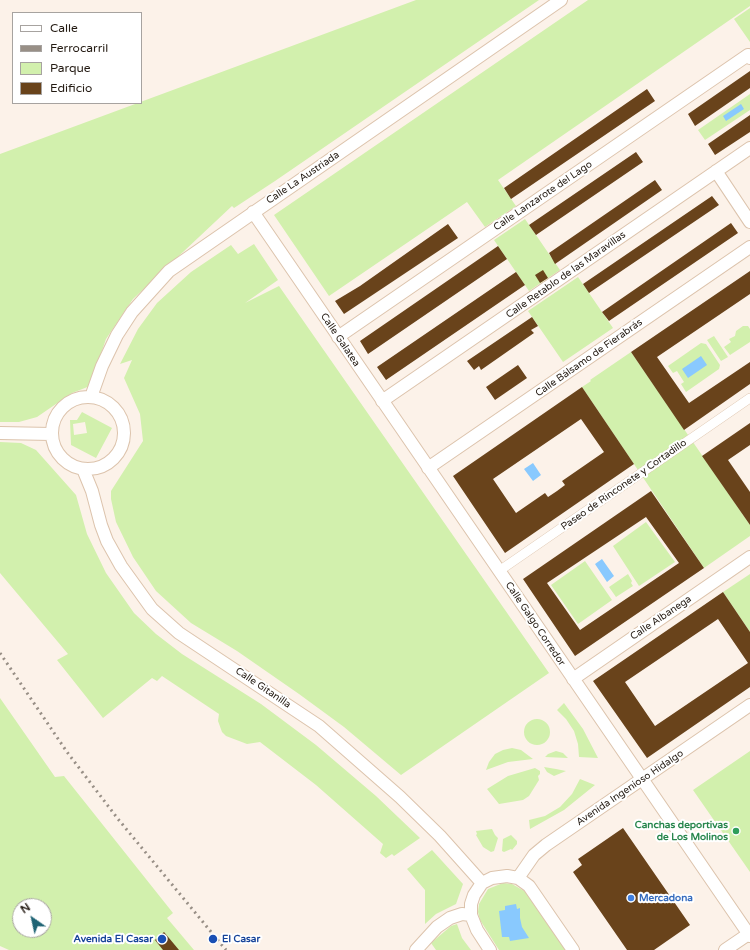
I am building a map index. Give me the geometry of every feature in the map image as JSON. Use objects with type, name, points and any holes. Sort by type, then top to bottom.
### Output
[{"type":"street","name":"Calle La Austriada","points":[[91,397],[102,366],[117,335],[145,296],[169,271],[562,0]]},
{"type":"street","name":"Calle Lanzarote del Lago","points":[[338,337],[749,57]]},
{"type":"street","name":"Calle Retablo de las Maravillas","points":[[382,401],[750,148]]},
{"type":"street","points":[[716,171],[750,222]]},
{"type":"street","name":"Calle Galatea","points":[[253,212],[428,468]]},
{"type":"street","name":"Calle Bálsamo de Fierabrás","points":[[428,468],[750,247]]},
{"type":"street","points":[[91,397],[108,403],[118,412],[123,424],[124,439],[120,451],[105,465],[96,469],[83,469],[69,465],[59,456],[51,434],[54,419],[62,408],[78,398],[91,397]]},
{"type":"street","name":"Paseo de Rinconete y Cortadillo","points":[[499,571],[750,398]]},
{"type":"street","points":[[0,434],[51,434]]},
{"type":"street","name":"Calle Galgo Corredor","points":[[428,468],[641,780],[749,934]]},
{"type":"street","name":"Calle Gitanilla","points":[[83,469],[92,490],[101,525],[107,541],[121,566],[152,609],[179,633],[319,726],[400,797],[440,836],[482,883]]},
{"type":"street","name":"Calle Albanega","points":[[573,679],[750,557]]},
{"type":"street","name":"Avenida Ingenioso Hidalgo","points":[[518,878],[534,855],[546,845],[750,705]]},
{"type":"street","points":[[490,950],[477,930],[471,915],[474,895],[482,883],[492,878],[507,876],[518,878],[529,886],[573,950]]},
{"type":"street","points":[[416,950],[437,927],[450,918],[462,914],[471,915]]},
{"type":"street","points":[[725,950],[749,934]]},
{"type":"green space","points":[[416,0],[539,0],[275,181],[234,208],[232,206],[133,299],[106,339],[90,386],[72,393],[37,417],[19,422],[0,422],[0,154],[135,104],[142,104],[142,101]]},
{"type":"green space","points":[[588,0],[750,0],[750,6],[498,180],[516,206],[485,227],[467,202],[329,296],[274,215]]},
{"type":"green space","points":[[750,8],[750,42],[734,19]]},
{"type":"green space","points":[[750,94],[750,110],[705,140],[698,130]]},
{"type":"green space","points":[[525,219],[560,270],[529,291],[494,240]]},
{"type":"green space","points":[[254,244],[278,280],[245,303],[279,286],[549,673],[401,775],[344,727],[299,694],[237,651],[191,623],[156,591],[133,557],[116,522],[111,499],[111,491],[143,441],[140,414],[124,378],[132,360],[120,364],[138,329],[157,303],[191,272],[231,245],[238,254]]},
{"type":"green space","points":[[578,277],[613,328],[563,362],[528,311]]},
{"type":"green space","points":[[743,326],[748,326],[750,329],[750,342],[730,355],[724,347],[731,342],[729,339],[735,336],[736,331]]},
{"type":"green space","points":[[714,336],[728,357],[721,361],[707,340]]},
{"type":"green space","points":[[701,343],[706,344],[720,365],[719,369],[686,392],[681,384],[684,382],[677,371],[673,373],[668,366]]},
{"type":"green space","points":[[631,352],[750,525],[750,536],[704,568],[582,387]]},
{"type":"green space","points":[[82,412],[112,428],[96,458],[71,445],[70,420],[77,420]],"holes":[[[85,422],[87,433],[74,435],[73,424]]]},
{"type":"green space","points":[[0,442],[21,443],[36,450],[76,495],[87,534],[106,573],[134,613],[156,634],[182,654],[261,704],[316,745],[376,796],[420,838],[394,856],[392,854],[386,858],[380,853],[383,844],[316,785],[260,742],[247,744],[226,736],[222,732],[218,721],[219,714],[162,676],[157,681],[152,678],[103,718],[57,660],[68,654],[0,573]]},
{"type":"green space","points":[[646,522],[675,562],[639,586],[613,546]]},
{"type":"green space","points":[[585,561],[612,600],[578,624],[551,585]]},
{"type":"green space","points":[[628,574],[633,586],[616,597],[609,587]]},
{"type":"green space","points":[[750,574],[750,632],[723,592]]},
{"type":"green space","points":[[0,698],[55,777],[64,776],[173,913],[167,918],[194,950],[9,950],[0,946]]},
{"type":"green space","points":[[564,703],[583,729],[598,758],[579,757],[578,744],[574,731],[566,719],[557,710]]},
{"type":"green space","points":[[537,719],[546,723],[550,732],[546,741],[537,745],[528,741],[524,732],[528,723]]},
{"type":"green space","points":[[512,748],[521,750],[533,759],[508,762],[486,770],[489,762],[495,754]]},
{"type":"green space","points":[[556,751],[563,753],[568,758],[545,757]]},
{"type":"green space","name":"Canchas deportivas de Los Molinos","points":[[750,751],[750,872],[693,790]]},
{"type":"green space","points":[[544,767],[566,771],[554,776],[547,772]]},
{"type":"green space","points":[[535,768],[540,771],[538,776],[539,780],[529,796],[523,800],[499,804],[487,789],[508,776]]},
{"type":"green space","points":[[580,779],[595,785],[564,810],[530,829],[529,820],[545,816],[560,807],[572,794]]},
{"type":"green space","points":[[492,829],[498,838],[494,851],[491,852],[483,847],[476,835],[476,831]]},
{"type":"green space","points":[[511,835],[517,841],[517,844],[512,850],[511,849],[504,852],[502,851],[503,839]]},
{"type":"green space","points":[[432,850],[463,884],[456,904],[436,914],[425,924],[425,890],[407,869]]},
{"type":"green space","points":[[503,883],[512,884],[526,892],[566,950],[499,950],[480,920],[478,912],[479,904],[488,889]]},
{"type":"green space","points":[[457,924],[462,938],[471,950],[436,950],[431,943],[451,926]]},
{"type":"water","points":[[741,104],[744,109],[726,121],[723,116]]},
{"type":"water","points":[[701,356],[707,365],[688,378],[682,369]]},
{"type":"water","points":[[533,463],[541,475],[533,481],[524,469]]},
{"type":"water","points":[[602,559],[614,576],[607,582],[595,564]]},
{"type":"water","points":[[516,904],[517,909],[520,908],[522,927],[529,938],[510,941],[509,937],[502,937],[499,911],[505,910],[505,906]]},
{"type":"building","points":[[750,71],[750,88],[695,126],[688,114]]},
{"type":"building","points":[[647,89],[655,101],[511,199],[504,188]]},
{"type":"building","points":[[750,115],[750,132],[715,155],[708,144]]},
{"type":"building","points":[[636,152],[643,162],[536,235],[529,225]]},
{"type":"building","points":[[655,180],[662,190],[555,264],[549,253]]},
{"type":"building","points":[[712,196],[719,205],[589,293],[583,284]]},
{"type":"building","points":[[731,223],[738,233],[609,321],[602,312]]},
{"type":"building","points":[[448,224],[458,238],[344,314],[335,301],[360,286]]},
{"type":"building","points":[[498,246],[507,259],[368,354],[360,341]]},
{"type":"building","points":[[543,270],[548,278],[540,283],[535,275]]},
{"type":"building","points":[[750,271],[750,294],[657,357],[689,403],[750,362],[750,384],[684,430],[631,352]]},
{"type":"building","points":[[516,272],[525,285],[386,380],[377,367]]},
{"type":"building","points":[[532,317],[538,326],[531,330],[534,333],[481,370],[479,366],[474,370],[467,361]]},
{"type":"building","points":[[518,365],[527,378],[495,400],[486,387]]},
{"type":"building","points":[[582,387],[634,464],[505,553],[453,476]],"holes":[[[581,419],[604,452],[562,481],[565,485],[557,491],[548,497],[545,493],[516,513],[493,479]]]},
{"type":"building","points":[[750,423],[750,445],[728,460],[750,492],[750,525],[702,456]]},
{"type":"building","points":[[651,491],[704,568],[575,656],[523,579]],"holes":[[[646,517],[679,563],[580,630],[547,583]]]},
{"type":"building","points":[[723,592],[750,632],[750,687],[647,758],[593,681]],"holes":[[[718,619],[748,663],[655,726],[625,682]]]},
{"type":"building","name":"Mercadona","points":[[623,828],[690,925],[654,950],[627,950],[573,872],[582,865],[578,859]]},
{"type":"building","points":[[164,932],[179,950],[163,950],[155,940]]},
{"type":"railway","points":[[0,653],[67,752],[118,819],[226,950]]},
{"type":"place","name":"Canchas deportivas de Los Molinos","points":[[736,831]]},
{"type":"place","name":"Mercadona","points":[[631,898]]},
{"type":"place","name":"Avenida El Casar","points":[[162,939]]},
{"type":"place","name":"El Casar","points":[[213,939]]}]
